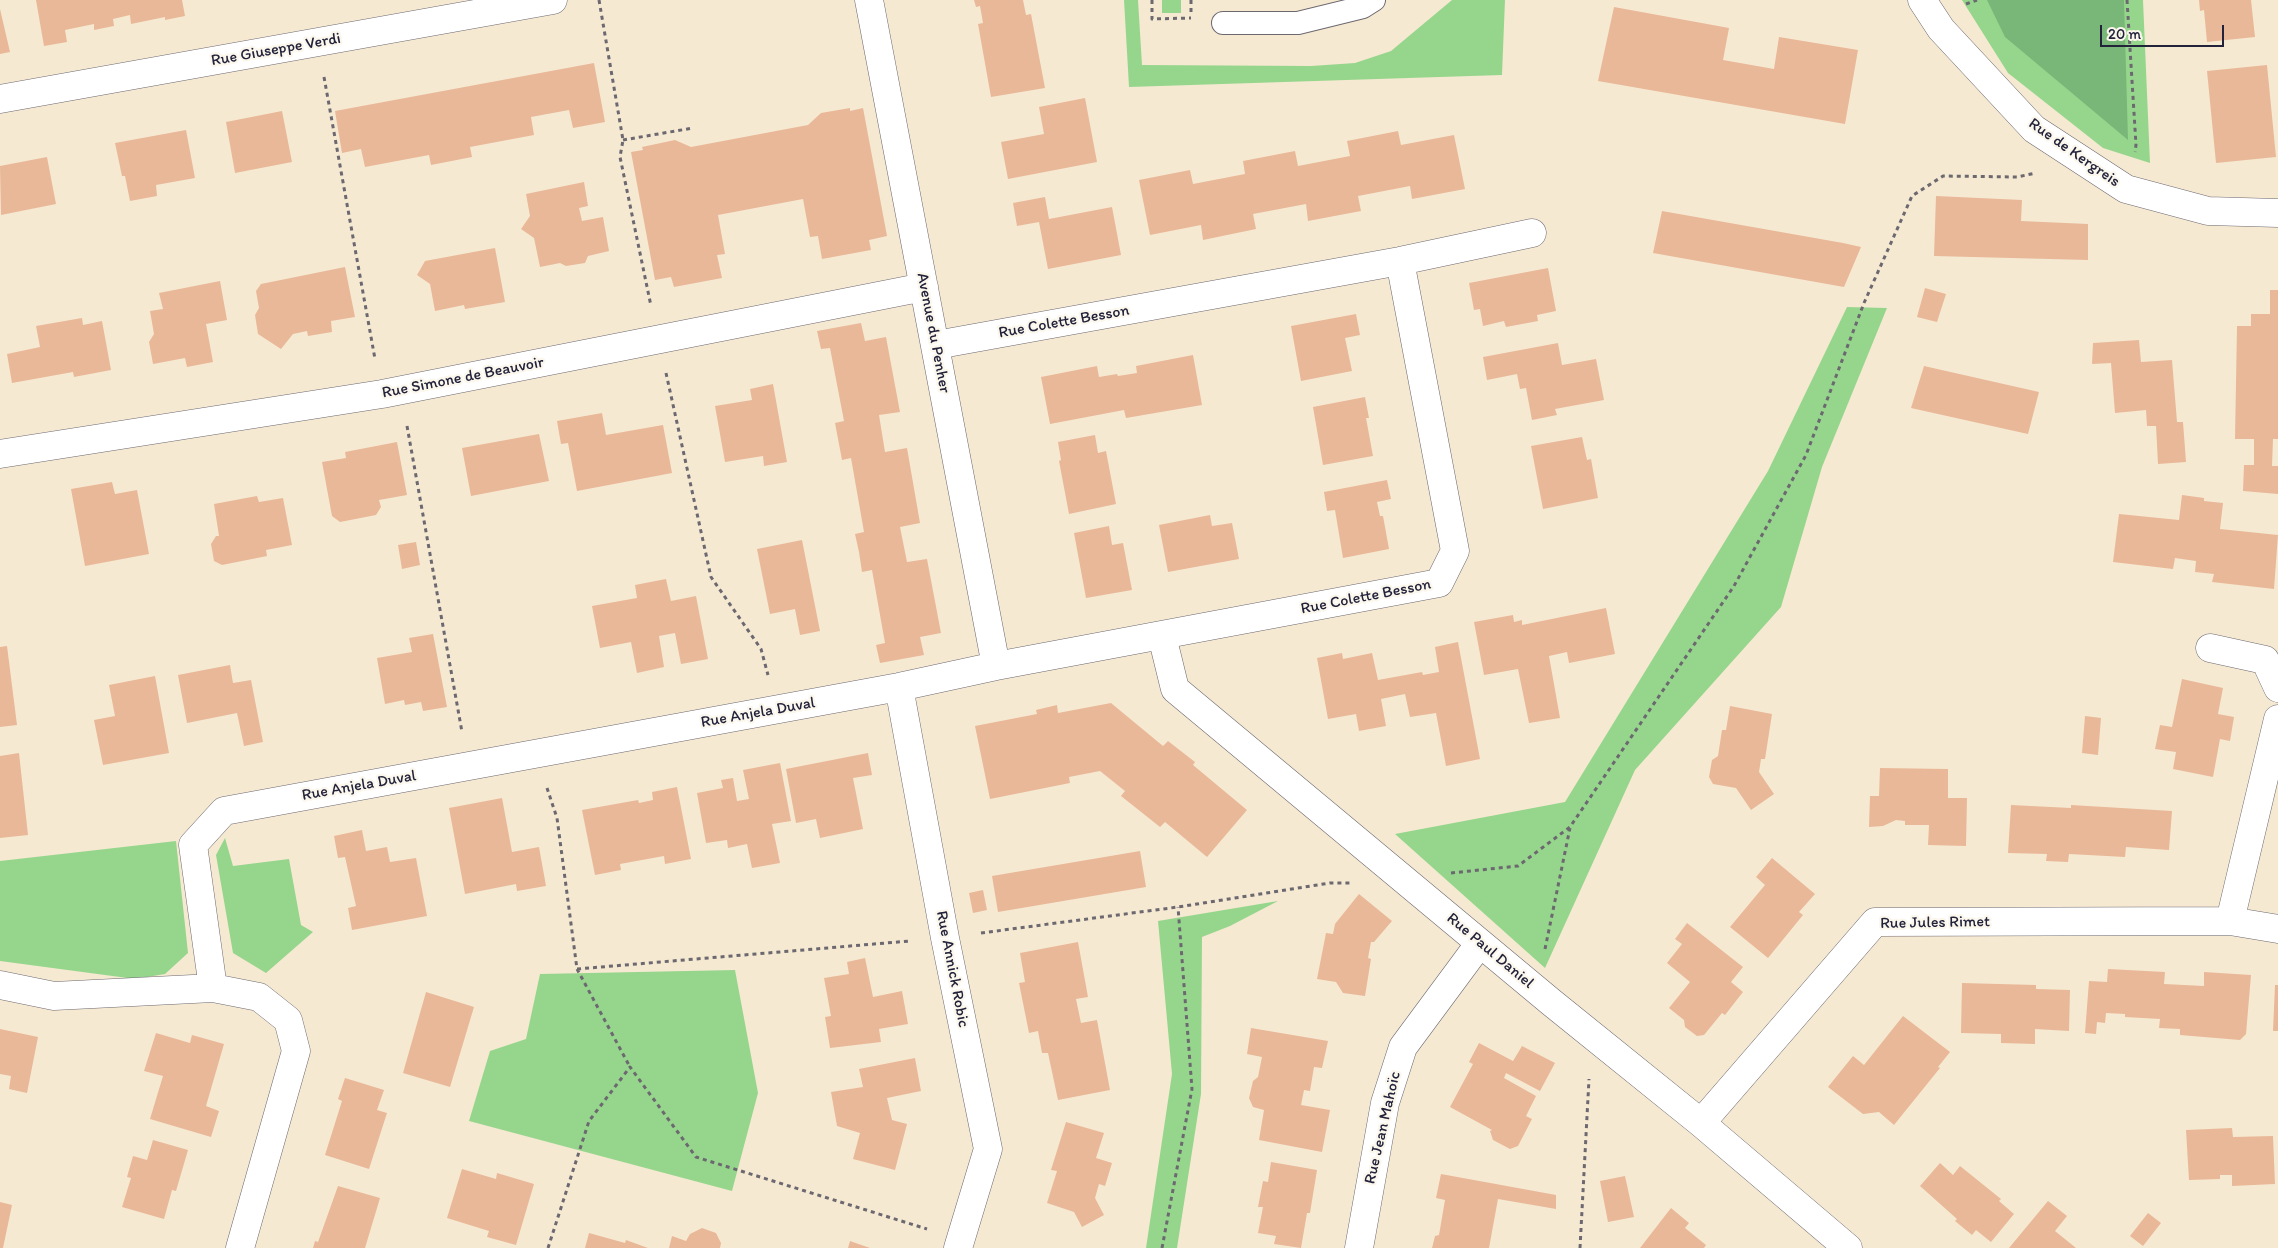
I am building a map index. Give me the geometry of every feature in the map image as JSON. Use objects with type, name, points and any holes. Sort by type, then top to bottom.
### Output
[{"type":"street","name":"Rue Giuseppe Verdi","points":[[0,99],[553,0]]},
{"type":"street","name":"Avenue du Penher","points":[[868,0],[936,345],[996,666]]},
{"type":"street","name":"Rue de Kergreis","points":[[1922,0],[1941,28],[2034,129],[2126,189],[2208,211],[2278,213]]},
{"type":"street","name":"Rue Colette Besson","points":[[936,345],[1400,261],[1532,233]]},
{"type":"street","name":"Rue Colette Besson","points":[[996,666],[1439,583],[1455,551],[1400,261]]},
{"type":"street","name":"Rue Simone de Beauvoir","points":[[0,454],[391,392],[924,287]]},
{"type":"street","name":"Rue Paul Daniel","points":[[1162,636],[1175,689],[1480,943],[1701,1123],[1848,1248]]},
{"type":"street","points":[[2210,648],[2265,660],[2278,688]]},
{"type":"street","name":"Rue Anjela Duval","points":[[213,988],[193,846],[224,811],[777,710],[996,666]]},
{"type":"street","name":"Rue Annick Robic","points":[[899,687],[945,938],[988,1149],[959,1244]]},
{"type":"street","points":[[2230,921],[2278,719]]},
{"type":"street","name":"Rue Jules Rimet","points":[[1701,1123],[1875,922],[2230,921],[2278,929]]},
{"type":"street","name":"Rue Jean Mahoïc","points":[[1359,1248],[1385,1103],[1403,1047],[1480,943]]},
{"type":"street","points":[[0,985],[54,996],[213,988],[260,997],[288,1020],[296,1051],[240,1248]]},
{"type":"lane","points":[[1223,23],[1298,23],[1363,7],[1374,0]]},
{"type":"path","points":[[599,0],[623,140],[620,157],[711,577],[761,649],[777,710]]},
{"type":"path","points":[[1152,0],[1152,19],[1192,18]]},
{"type":"path","points":[[2126,189],[2136,145],[2127,0]]},
{"type":"path","points":[[318,43],[468,766]]},
{"type":"path","points":[[623,140],[693,128]]},
{"type":"path","points":[[1448,873],[1518,866],[1570,828],[1739,577],[1806,455],[1864,303],[1912,196],[1943,176],[2017,176],[2086,162]]},
{"type":"path","points":[[536,754],[557,818],[577,969],[630,1067],[696,1157],[959,1244]]},
{"type":"path","points":[[577,969],[945,938],[1178,907],[1330,883],[1351,883],[1375,855]]},
{"type":"path","points":[[1162,1248],[1192,1089],[1178,907]]},
{"type":"path","points":[[548,1248],[589,1121],[630,1067]]},
{"type":"green space","points":[[1124,0],[1138,0],[1142,65],[1311,66],[1355,63],[1391,51],[1452,0],[1505,0],[1502,75],[1129,87]]},
{"type":"green space","points":[[1162,0],[1181,0],[1181,13],[1162,13]]},
{"type":"green space","points":[[1962,0],[2143,0],[2150,163],[2103,148],[2008,73]]},
{"type":"green space","points":[[1987,0],[2124,0],[2128,140],[2005,37]]},
{"type":"green space","points":[[1847,307],[1887,308],[1822,467],[1781,607],[1635,770],[1545,968],[1395,834],[1565,802],[1768,471]]},
{"type":"green space","points":[[225,838],[233,866],[289,859],[301,925],[313,932],[266,973],[233,953],[216,855]]},
{"type":"green space","points":[[176,841],[188,953],[165,974],[135,979],[0,961],[0,861]]},
{"type":"green space","points":[[1278,901],[1230,926],[1202,937],[1201,1094],[1177,1248],[1146,1248],[1172,1074],[1158,921]]},
{"type":"green space","points":[[735,970],[758,1093],[732,1191],[469,1121],[490,1051],[526,1039],[540,974]]},
{"type":"building","points":[[36,0],[182,0],[185,16],[165,20],[165,17],[131,24],[130,15],[113,19],[114,26],[94,30],[94,24],[65,30],[67,42],[44,46]]},
{"type":"building","points":[[974,0],[1023,0],[1026,15],[1031,14],[1045,88],[991,97],[978,24],[983,23],[980,6],[976,7]]},
{"type":"building","points":[[2199,0],[2251,0],[2255,37],[2207,42],[2204,10],[2200,11]]},
{"type":"building","points":[[1614,7],[1729,28],[1723,60],[1774,69],[1779,37],[1858,50],[1845,124],[1598,81]]},
{"type":"building","points":[[0,9],[10,52],[0,54]]},
{"type":"building","points":[[594,63],[605,122],[573,128],[569,110],[531,117],[534,135],[470,147],[472,157],[431,165],[429,155],[365,167],[361,149],[342,153],[335,111]]},
{"type":"building","points":[[2267,65],[2276,157],[2216,163],[2207,71]]},
{"type":"building","points":[[1085,98],[1097,162],[1008,179],[1001,142],[1044,134],[1039,107]]},
{"type":"building","points":[[850,108],[850,111],[863,108],[887,236],[869,240],[871,250],[822,259],[818,236],[810,237],[803,199],[718,215],[725,254],[717,255],[722,278],[674,287],[671,277],[655,280],[631,152],[643,150],[642,147],[675,140],[691,147],[808,125],[821,113]]},
{"type":"building","points":[[282,111],[292,162],[235,173],[226,122]]},
{"type":"building","points":[[186,130],[195,178],[156,185],[157,196],[130,201],[115,143]]},
{"type":"building","points":[[1398,131],[1401,145],[1454,135],[1465,189],[1412,199],[1410,186],[1358,196],[1361,211],[1308,221],[1306,204],[1253,214],[1256,229],[1203,240],[1201,225],[1150,235],[1139,180],[1190,170],[1193,184],[1245,174],[1243,161],[1295,151],[1298,166],[1350,156],[1347,141]]},
{"type":"building","points":[[47,157],[56,204],[1,215],[0,166]]},
{"type":"building","points":[[584,182],[588,206],[579,208],[582,221],[603,217],[609,251],[588,256],[585,263],[566,266],[560,263],[540,267],[534,238],[521,229],[530,216],[526,194]]},
{"type":"building","points":[[1936,196],[2022,200],[2021,221],[2088,224],[2088,260],[1934,256]]},
{"type":"building","points":[[1045,197],[1049,219],[1112,207],[1121,255],[1048,269],[1039,222],[1017,226],[1013,203]]},
{"type":"building","points":[[1662,211],[1861,247],[1844,287],[1653,253]]},
{"type":"building","points":[[495,248],[505,302],[465,309],[464,305],[435,311],[430,284],[417,275],[425,261]]},
{"type":"building","points":[[345,267],[355,317],[331,321],[332,332],[308,336],[307,331],[293,334],[281,349],[258,334],[255,315],[259,308],[256,291],[261,284]]},
{"type":"building","points":[[1548,268],[1556,311],[1537,315],[1538,321],[1506,327],[1504,321],[1483,326],[1480,309],[1474,310],[1469,283]]},
{"type":"building","points":[[220,281],[227,320],[206,324],[213,362],[187,367],[185,358],[153,364],[149,342],[154,334],[150,311],[163,309],[159,293]]},
{"type":"building","points":[[1925,288],[1946,294],[1937,322],[1917,317]]},
{"type":"building","points":[[2270,290],[2278,290],[2278,439],[2273,439],[2272,466],[2278,466],[2278,494],[2243,491],[2244,465],[2254,465],[2254,439],[2235,439],[2237,326],[2251,326],[2251,314],[2270,314]]},
{"type":"building","points":[[1356,314],[1360,335],[1345,338],[1352,371],[1301,381],[1291,326]]},
{"type":"building","points":[[82,318],[83,325],[102,321],[111,370],[74,377],[73,372],[12,383],[7,354],[40,347],[36,326]]},
{"type":"building","points":[[861,323],[865,341],[886,337],[900,412],[879,415],[885,452],[907,448],[920,523],[900,527],[907,562],[927,559],[941,633],[920,637],[924,655],[880,663],[876,645],[885,643],[872,570],[862,572],[855,534],[864,532],[851,458],[842,460],[835,423],[844,421],[830,348],[821,349],[817,331]]},
{"type":"building","points":[[2139,340],[2141,362],[2172,360],[2177,422],[2183,422],[2186,462],[2158,464],[2156,426],[2147,426],[2146,410],[2115,413],[2111,363],[2092,364],[2093,343]]},
{"type":"building","points":[[1558,343],[1562,365],[1596,359],[1604,400],[1555,409],[1557,415],[1532,420],[1526,388],[1520,389],[1517,374],[1487,380],[1483,357]]},
{"type":"building","points":[[1193,355],[1202,405],[1126,418],[1124,410],[1050,424],[1041,377],[1097,366],[1099,377],[1117,374],[1118,376],[1137,373],[1136,366]]},
{"type":"building","points":[[1924,366],[2039,392],[2028,434],[1911,408]]},
{"type":"building","points":[[773,384],[787,462],[764,466],[763,456],[725,462],[715,406],[752,400],[750,389]]},
{"type":"building","points":[[1365,397],[1369,418],[1366,418],[1373,456],[1323,465],[1313,407]]},
{"type":"building","points":[[602,413],[606,435],[663,425],[672,473],[577,491],[568,443],[561,444],[557,421]]},
{"type":"building","points":[[539,434],[549,481],[471,496],[462,448]]},
{"type":"building","points":[[1095,435],[1098,453],[1106,451],[1116,504],[1069,514],[1059,461],[1061,460],[1058,442]]},
{"type":"building","points":[[1582,437],[1587,460],[1591,459],[1598,498],[1543,509],[1531,446]]},
{"type":"building","points":[[397,442],[407,495],[379,500],[381,507],[376,515],[340,522],[332,516],[322,462],[346,458],[345,452]]},
{"type":"building","points":[[1387,480],[1391,499],[1377,502],[1380,516],[1383,516],[1389,549],[1343,558],[1335,510],[1327,511],[1324,492]]},
{"type":"building","points":[[112,482],[115,494],[137,490],[149,554],[85,566],[71,489]]},
{"type":"building","points":[[2182,495],[2204,498],[2204,501],[2223,503],[2220,529],[2278,535],[2274,589],[2212,582],[2214,574],[2195,572],[2196,561],[2175,558],[2173,569],[2113,562],[2119,514],[2179,520]]},
{"type":"building","points":[[257,496],[259,502],[283,498],[292,545],[266,550],[267,556],[222,565],[214,561],[211,544],[216,536],[219,536],[214,504]]},
{"type":"building","points":[[1210,515],[1212,526],[1232,523],[1239,559],[1168,572],[1159,525]]},
{"type":"building","points":[[1109,526],[1112,545],[1123,543],[1132,590],[1086,598],[1074,533]]},
{"type":"building","points":[[802,540],[820,631],[800,635],[795,609],[770,614],[757,549]]},
{"type":"building","points":[[416,542],[420,565],[402,569],[398,545]]},
{"type":"building","points":[[666,579],[671,601],[696,596],[708,659],[681,664],[675,633],[659,636],[664,667],[637,673],[631,642],[600,648],[592,606],[637,598],[635,585]]},
{"type":"building","points":[[1606,608],[1615,654],[1569,663],[1567,652],[1549,656],[1560,718],[1529,723],[1518,669],[1484,675],[1474,622],[1513,615],[1514,622],[1522,620],[1522,625]]},
{"type":"building","points":[[433,634],[447,707],[423,711],[421,702],[405,705],[404,700],[385,704],[377,658],[412,652],[409,638]]},
{"type":"building","points":[[1458,642],[1480,759],[1446,766],[1436,713],[1410,717],[1405,694],[1381,699],[1386,726],[1359,731],[1356,714],[1328,719],[1317,658],[1342,653],[1343,659],[1372,653],[1378,680],[1422,672],[1423,675],[1439,672],[1435,647]]},
{"type":"building","points":[[7,646],[17,725],[0,727],[0,647]]},
{"type":"building","points":[[230,665],[233,683],[251,680],[263,742],[244,746],[237,713],[187,723],[178,675]]},
{"type":"building","points":[[155,676],[169,753],[103,765],[94,720],[115,716],[109,685]]},
{"type":"building","points":[[2182,679],[2223,688],[2218,714],[2234,717],[2230,741],[2220,739],[2213,777],[2173,769],[2176,752],[2155,749],[2160,725],[2172,727]]},
{"type":"building","points":[[1111,703],[1163,746],[1168,741],[1195,762],[1193,765],[1247,810],[1207,857],[1165,822],[1160,827],[1121,796],[1125,791],[1100,771],[1069,777],[1070,783],[990,799],[975,726],[1037,714],[1036,710],[1057,705],[1058,713]]},
{"type":"building","points":[[1730,706],[1772,714],[1765,759],[1761,759],[1759,772],[1774,794],[1751,810],[1736,788],[1713,784],[1709,777],[1712,760],[1718,756],[1722,730],[1726,730]]},
{"type":"building","points":[[2085,716],[2101,718],[2098,755],[2082,753]]},
{"type":"building","points":[[19,753],[28,835],[0,838],[0,756]]},
{"type":"building","points":[[868,753],[872,775],[853,778],[863,829],[820,838],[816,819],[796,823],[786,769]]},
{"type":"building","points":[[780,763],[791,821],[772,824],[780,863],[752,868],[747,844],[728,848],[727,840],[706,843],[697,793],[723,788],[721,780],[733,778],[737,801],[749,799],[743,770]]},
{"type":"building","points":[[1880,768],[1948,769],[1948,798],[1967,798],[1966,846],[1928,845],[1929,825],[1905,825],[1905,821],[1896,820],[1883,826],[1869,827],[1870,796],[1879,796]]},
{"type":"building","points":[[677,787],[691,859],[665,864],[664,856],[620,864],[621,870],[595,875],[582,810],[638,800],[639,803],[653,800],[652,792]]},
{"type":"building","points":[[502,798],[512,852],[539,847],[546,886],[517,891],[516,884],[465,894],[449,808]]},
{"type":"building","points":[[2011,805],[2071,808],[2071,805],[2172,811],[2169,850],[2126,847],[2125,857],[2069,854],[2068,862],[2046,861],[2047,854],[2008,853]]},
{"type":"building","points":[[362,830],[366,851],[387,847],[390,862],[416,858],[427,916],[352,930],[348,908],[356,906],[345,857],[338,858],[334,836]]},
{"type":"building","points":[[1140,851],[1146,887],[998,912],[992,876]]},
{"type":"building","points":[[1772,858],[1815,894],[1799,912],[1803,915],[1768,958],[1730,927],[1765,885],[1756,877]]},
{"type":"building","points":[[983,890],[987,910],[973,913],[969,893]]},
{"type":"building","points":[[1359,894],[1392,921],[1374,942],[1371,942],[1368,958],[1371,959],[1365,996],[1343,993],[1336,982],[1317,979],[1326,933],[1333,934],[1335,924]]},
{"type":"building","points":[[1687,923],[1743,967],[1731,982],[1743,992],[1725,1015],[1722,1013],[1704,1035],[1697,1036],[1685,1027],[1684,1020],[1669,1008],[1690,982],[1667,963],[1682,944],[1675,939]]},
{"type":"building","points":[[1078,942],[1088,997],[1076,999],[1081,1023],[1097,1020],[1110,1090],[1058,1100],[1048,1053],[1042,1053],[1038,1031],[1029,1033],[1019,983],[1025,982],[1020,953]]},
{"type":"building","points":[[865,958],[873,997],[902,991],[908,1024],[879,1029],[881,1042],[830,1048],[825,1017],[831,1016],[824,978],[849,974],[847,962]]},
{"type":"building","points":[[2108,969],[2165,972],[2164,984],[2204,986],[2204,972],[2251,975],[2246,1034],[2240,1040],[2180,1035],[2180,1029],[2159,1028],[2160,1019],[2125,1017],[2125,1014],[2106,1013],[2105,1023],[2097,1022],[2096,1034],[2085,1033],[2089,981],[2107,982]]},
{"type":"building","points":[[1962,983],[2036,985],[2036,989],[2070,990],[2069,1031],[2035,1029],[2035,1044],[2001,1043],[2001,1034],[1961,1033]]},
{"type":"building","points":[[2275,985],[2278,985],[2278,1031],[2273,1031]]},
{"type":"building","points":[[426,992],[474,1007],[450,1087],[403,1073]]},
{"type":"building","points":[[1903,1016],[1950,1052],[1938,1067],[1940,1068],[1894,1125],[1879,1112],[1863,1114],[1828,1087],[1853,1056],[1864,1065]]},
{"type":"building","points":[[1251,1028],[1328,1041],[1322,1068],[1314,1067],[1310,1091],[1304,1090],[1301,1105],[1330,1110],[1322,1152],[1259,1140],[1264,1110],[1253,1107],[1249,1098],[1253,1081],[1258,1077],[1262,1057],[1247,1054]]},
{"type":"building","points":[[0,1029],[38,1037],[27,1093],[9,1089],[11,1076],[0,1074]]},
{"type":"building","points":[[156,1033],[190,1043],[192,1035],[224,1044],[206,1106],[219,1111],[211,1137],[150,1119],[163,1076],[144,1071]]},
{"type":"building","points":[[1479,1043],[1513,1061],[1522,1046],[1555,1063],[1540,1091],[1506,1073],[1504,1078],[1536,1096],[1526,1116],[1532,1119],[1518,1146],[1510,1149],[1493,1140],[1490,1131],[1492,1130],[1450,1107],[1473,1064],[1469,1062]]},
{"type":"building","points":[[915,1058],[921,1091],[887,1098],[892,1120],[907,1124],[895,1170],[853,1159],[860,1133],[837,1126],[831,1092],[863,1087],[859,1069]]},
{"type":"building","points":[[345,1078],[384,1090],[377,1110],[387,1113],[369,1169],[325,1155],[342,1101],[338,1099]]},
{"type":"building","points":[[1066,1122],[1104,1133],[1096,1158],[1112,1163],[1105,1186],[1099,1184],[1095,1198],[1104,1215],[1082,1227],[1074,1212],[1047,1203],[1057,1171],[1051,1170]]},
{"type":"building","points":[[2232,1128],[2233,1137],[2273,1136],[2275,1184],[2232,1186],[2232,1175],[2220,1175],[2220,1179],[2189,1180],[2186,1130]]},
{"type":"building","points":[[153,1140],[188,1150],[176,1191],[172,1190],[164,1219],[122,1207],[131,1178],[127,1177],[133,1156],[147,1160]]},
{"type":"building","points":[[1271,1162],[1317,1170],[1310,1213],[1307,1213],[1301,1248],[1274,1244],[1276,1236],[1258,1233],[1263,1207],[1258,1207],[1263,1181],[1268,1182]]},
{"type":"building","points":[[1940,1163],[1953,1175],[1960,1166],[2001,1199],[1999,1201],[2014,1214],[1991,1242],[1976,1230],[1972,1235],[1920,1186]]},
{"type":"building","points":[[462,1169],[496,1179],[497,1173],[534,1184],[516,1245],[487,1237],[489,1231],[447,1218]]},
{"type":"building","points":[[1441,1174],[1556,1195],[1556,1209],[1498,1199],[1489,1248],[1432,1248],[1435,1236],[1439,1235],[1445,1200],[1436,1198]]},
{"type":"building","points":[[1625,1176],[1634,1217],[1608,1222],[1600,1181]]},
{"type":"building","points":[[338,1186],[380,1198],[365,1248],[313,1248],[315,1241],[318,1242]]},
{"type":"building","points":[[2048,1201],[2067,1216],[2055,1231],[2076,1248],[2009,1248]]},
{"type":"building","points":[[0,1202],[12,1205],[3,1248],[0,1248]]},
{"type":"building","points":[[1671,1208],[1689,1223],[1685,1228],[1706,1245],[1704,1248],[1640,1248]]},
{"type":"building","points":[[2148,1213],[2161,1223],[2143,1246],[2130,1236]]},
{"type":"building","points":[[702,1228],[716,1233],[721,1243],[720,1248],[669,1248],[672,1236],[686,1241],[690,1234]]},
{"type":"building","points":[[589,1233],[625,1243],[626,1240],[648,1248],[585,1248]]},
{"type":"building","points":[[850,1241],[870,1248],[848,1248]]}]
